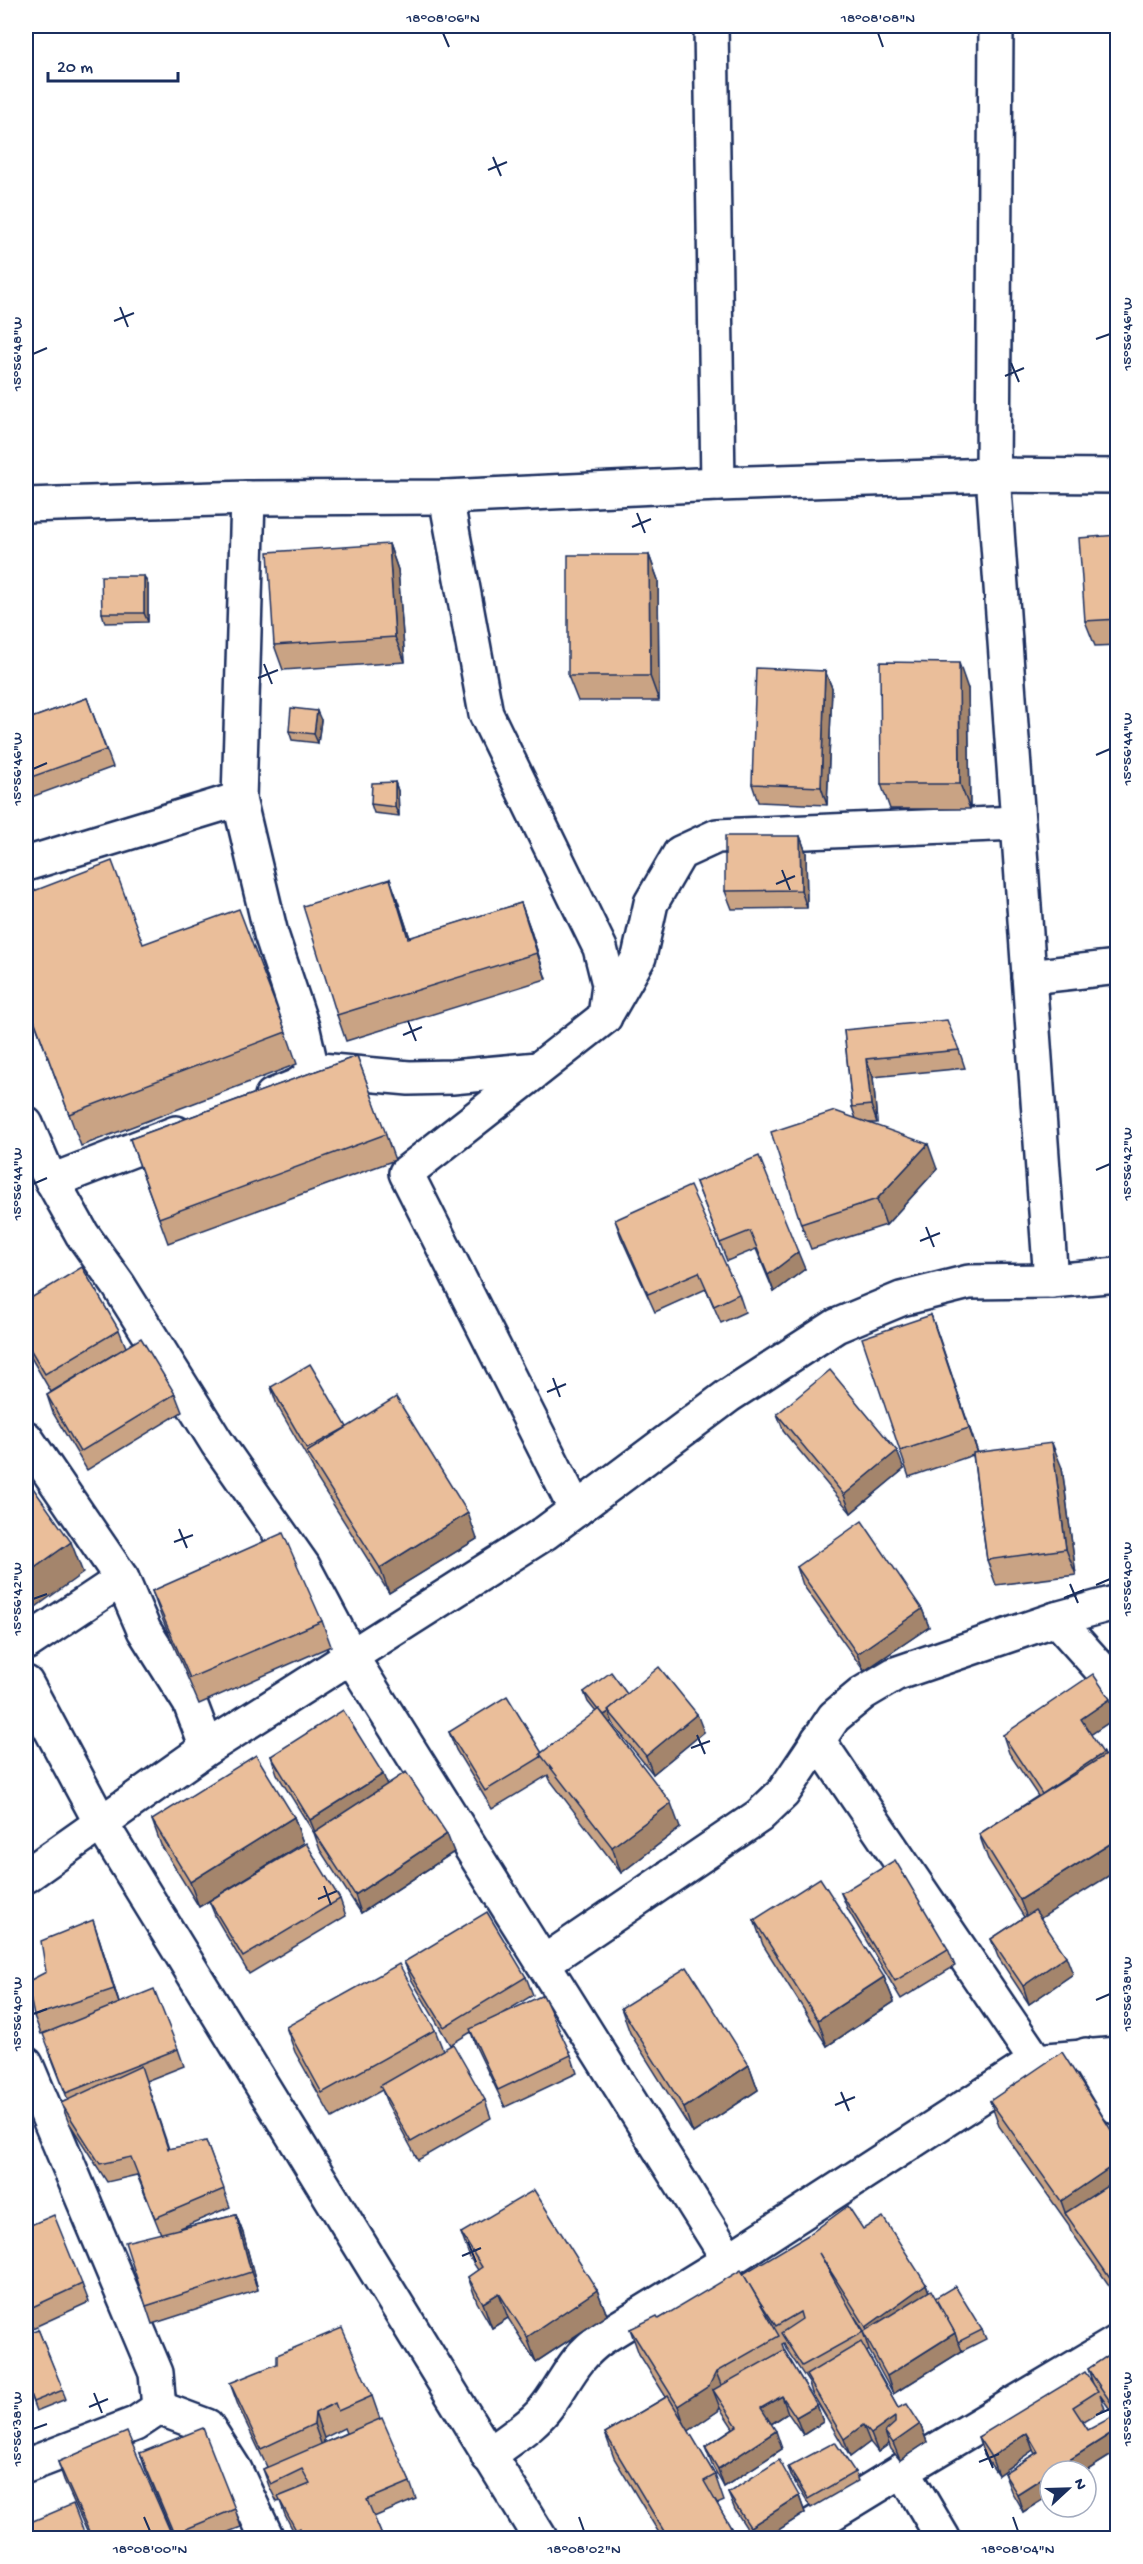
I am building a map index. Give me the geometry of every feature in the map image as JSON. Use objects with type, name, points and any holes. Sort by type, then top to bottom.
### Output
[{"type":"street","points":[[711,26],[718,484]]},
{"type":"street","points":[[996,26],[993,476],[1051,1281]]},
{"type":"street","points":[[26,505],[248,498],[446,497],[718,484],[993,476],[1118,476]]},
{"type":"street","points":[[446,497],[486,714],[600,948],[609,984],[605,1017]]},
{"type":"street","points":[[242,1107],[297,1086],[307,1079],[312,1070],[303,1030],[271,934],[239,800],[248,498]]},
{"type":"street","points":[[26,864],[239,800]]},
{"type":"street","points":[[576,1510],[406,1173],[605,1017],[639,957],[651,903],[680,854],[717,836],[1017,823]]},
{"type":"street","points":[[1029,977],[1118,967]]},
{"type":"street","points":[[312,1070],[409,1078],[452,1077],[538,1069]]},
{"type":"street","points":[[52,1180],[208,1120]]},
{"type":"street","points":[[26,1124],[52,1180],[82,1234],[119,1286],[217,1443],[303,1566],[352,1658],[729,2260]]},
{"type":"street","points":[[26,1876],[207,1748],[352,1658],[544,1533],[728,1396],[836,1326],[901,1299],[969,1282],[1051,1281],[1118,1275]]},
{"type":"street","points":[[26,1438],[122,1579],[144,1630],[190,1703],[207,1748]]},
{"type":"street","points":[[26,1643],[122,1579]]},
{"type":"street","points":[[543,1962],[759,1816],[783,1793],[834,1717],[863,1693],[895,1674],[1056,1619],[1118,1602]]},
{"type":"street","points":[[1056,1619],[1118,1688]]},
{"type":"street","points":[[26,1683],[101,1823],[488,2456],[528,2535]]},
{"type":"street","points":[[818,1740],[1036,2061]]},
{"type":"street","points":[[488,2456],[534,2420],[547,2406],[584,2351],[1036,2061],[1102,2055],[1118,2108]]},
{"type":"street","points":[[26,2064],[156,2373],[159,2408]]},
{"type":"street","points":[[792,2538],[1118,2342]]},
{"type":"street","points":[[26,2466],[135,2424],[159,2408]]},
{"type":"street","points":[[159,2408],[207,2426],[236,2470],[267,2538]]},
{"type":"street","points":[[903,2470],[943,2538]]},
{"type":"building","points":[[1118,535],[1118,619],[1085,621],[1079,538]]},
{"type":"building","points":[[389,544],[395,637],[274,645],[268,552]]},
{"type":"building","points":[[568,555],[649,555],[650,676],[568,676]]},
{"type":"building","points":[[101,576],[144,576],[144,613],[102,613]]},
{"type":"building","points":[[880,662],[959,663],[960,784],[881,784]]},
{"type":"building","points":[[756,668],[825,671],[821,787],[752,784]]},
{"type":"building","points":[[87,698],[106,750],[26,779],[26,720]]},
{"type":"building","points":[[291,708],[317,711],[314,734],[289,731]]},
{"type":"building","points":[[395,782],[395,807],[371,804],[372,783]]},
{"type":"building","points":[[725,836],[800,836],[801,890],[725,891]]},
{"type":"building","points":[[112,861],[143,944],[239,909],[286,1032],[69,1114],[26,998],[26,894]]},
{"type":"building","points":[[390,879],[408,938],[521,903],[537,953],[337,1015],[303,906]]},
{"type":"building","points":[[947,1020],[959,1050],[866,1059],[871,1105],[852,1107],[844,1030]]},
{"type":"building","points":[[357,1056],[386,1134],[159,1218],[130,1139]]},
{"type":"building","points":[[835,1111],[928,1144],[877,1199],[801,1224],[771,1132]]},
{"type":"building","points":[[759,1156],[798,1252],[768,1275],[750,1231],[720,1243],[696,1182]]},
{"type":"building","points":[[690,1186],[739,1294],[714,1306],[699,1272],[648,1294],[615,1220]]},
{"type":"building","points":[[82,1267],[119,1330],[45,1374],[26,1342],[26,1301]]},
{"type":"building","points":[[931,1315],[969,1428],[900,1451],[862,1338]]},
{"type":"building","points":[[141,1338],[175,1394],[80,1452],[47,1395]]},
{"type":"building","points":[[310,1364],[347,1427],[307,1449],[271,1387]]},
{"type":"building","points":[[830,1370],[897,1451],[844,1495],[777,1414]]},
{"type":"building","points":[[396,1397],[468,1513],[380,1568],[307,1452]]},
{"type":"building","points":[[1052,1443],[1066,1549],[987,1560],[973,1453]]},
{"type":"building","points":[[26,1478],[71,1542],[26,1574]]},
{"type":"building","points":[[862,1521],[922,1609],[857,1654],[797,1567]]},
{"type":"building","points":[[283,1533],[322,1621],[190,1678],[152,1591]]},
{"type":"building","points":[[659,1667],[697,1714],[646,1756],[608,1710]]},
{"type":"building","points":[[611,1672],[627,1694],[604,1715],[584,1692]]},
{"type":"building","points":[[1093,1674],[1110,1699],[1081,1719],[1103,1753],[1042,1794],[1003,1735]]},
{"type":"building","points":[[507,1696],[542,1753],[541,1757],[485,1791],[449,1732]]},
{"type":"building","points":[[599,1709],[671,1803],[612,1847],[540,1754]]},
{"type":"building","points":[[343,1710],[383,1774],[310,1820],[271,1756]]},
{"type":"building","points":[[1118,1747],[1118,1839],[1020,1900],[979,1834]]},
{"type":"building","points":[[256,1755],[294,1817],[190,1882],[152,1820]]},
{"type":"building","points":[[406,1772],[447,1834],[355,1895],[314,1832]]},
{"type":"building","points":[[306,1843],[340,1899],[243,1957],[209,1901]]},
{"type":"building","points":[[895,1860],[948,1949],[895,1981],[841,1893]]},
{"type":"building","points":[[820,1878],[884,1977],[818,2020],[754,1920]]},
{"type":"building","points":[[1035,1910],[1066,1956],[1023,1986],[991,1939]]},
{"type":"building","points":[[487,1912],[526,1977],[444,2027],[404,1962]]},
{"type":"building","points":[[93,1920],[114,1989],[34,2016],[27,1982],[46,1972],[41,1941]]},
{"type":"building","points":[[399,1964],[435,2030],[322,2093],[286,2027]]},
{"type":"building","points":[[687,1967],[749,2065],[684,2108],[621,2008]]},
{"type":"building","points":[[154,1989],[178,2049],[66,2093],[43,2034]]},
{"type":"building","points":[[543,1995],[571,2055],[498,2090],[470,2029]]},
{"type":"building","points":[[453,2044],[485,2100],[411,2142],[380,2086]]},
{"type":"building","points":[[1062,2052],[1118,2141],[1118,2162],[1061,2201],[990,2101]]},
{"type":"building","points":[[141,2066],[168,2149],[206,2141],[224,2189],[155,2218],[131,2157],[100,2164],[61,2103]]},
{"type":"building","points":[[1118,2179],[1118,2290],[1065,2213]]},
{"type":"building","points":[[534,2190],[597,2290],[527,2337],[499,2293],[483,2303],[468,2277],[482,2267],[461,2233]]},
{"type":"building","points":[[848,2206],[863,2229],[883,2217],[926,2284],[866,2327],[819,2253],[863,2332],[802,2366],[781,2333],[802,2319],[800,2312],[776,2326],[743,2274],[808,2235]]},
{"type":"building","points":[[54,2215],[82,2284],[26,2310],[26,2227]]},
{"type":"building","points":[[236,2215],[251,2272],[146,2306],[125,2242]]},
{"type":"building","points":[[741,2270],[779,2336],[716,2372],[709,2386],[678,2406],[630,2329],[657,2316],[659,2319]]},
{"type":"building","points":[[955,2286],[982,2330],[958,2342],[935,2298]]},
{"type":"building","points":[[931,2290],[955,2333],[887,2376],[863,2332]]},
{"type":"building","points":[[342,2328],[372,2396],[338,2411],[335,2403],[315,2413],[314,2424],[261,2449],[230,2383],[277,2364],[277,2355]]},
{"type":"building","points":[[38,2329],[63,2390],[33,2402],[26,2383],[26,2334]]},
{"type":"building","points":[[861,2342],[898,2408],[907,2404],[920,2424],[893,2443],[885,2432],[895,2423],[895,2417],[871,2434],[863,2425],[844,2439],[806,2375]]},
{"type":"building","points":[[1118,2349],[1118,2413],[1088,2369]]},
{"type":"building","points":[[784,2350],[817,2405],[796,2417],[782,2396],[761,2408],[776,2431],[718,2469],[705,2447],[737,2426],[713,2390]]},
{"type":"building","points":[[1085,2372],[1098,2391],[1073,2407],[1088,2430],[1114,2416],[1118,2422],[1118,2429],[1071,2459],[1038,2459],[1038,2481],[1017,2494],[1004,2473],[1038,2452],[1027,2433],[991,2457],[978,2437]]},
{"type":"building","points":[[668,2396],[715,2475],[704,2481],[731,2528],[713,2538],[668,2538],[605,2433]]},
{"type":"building","points":[[382,2418],[410,2482],[367,2500],[383,2538],[304,2538],[300,2528],[296,2530],[278,2497],[310,2484],[302,2469],[271,2484],[263,2469]]},
{"type":"building","points":[[203,2428],[235,2509],[174,2534],[140,2453]]},
{"type":"building","points":[[127,2432],[171,2533],[158,2538],[92,2538],[58,2462]]},
{"type":"building","points":[[835,2442],[855,2472],[808,2499],[788,2467]]},
{"type":"building","points":[[779,2460],[799,2496],[750,2527],[728,2493]]},
{"type":"building","points":[[73,2504],[86,2538],[26,2538],[26,2524]]}]
